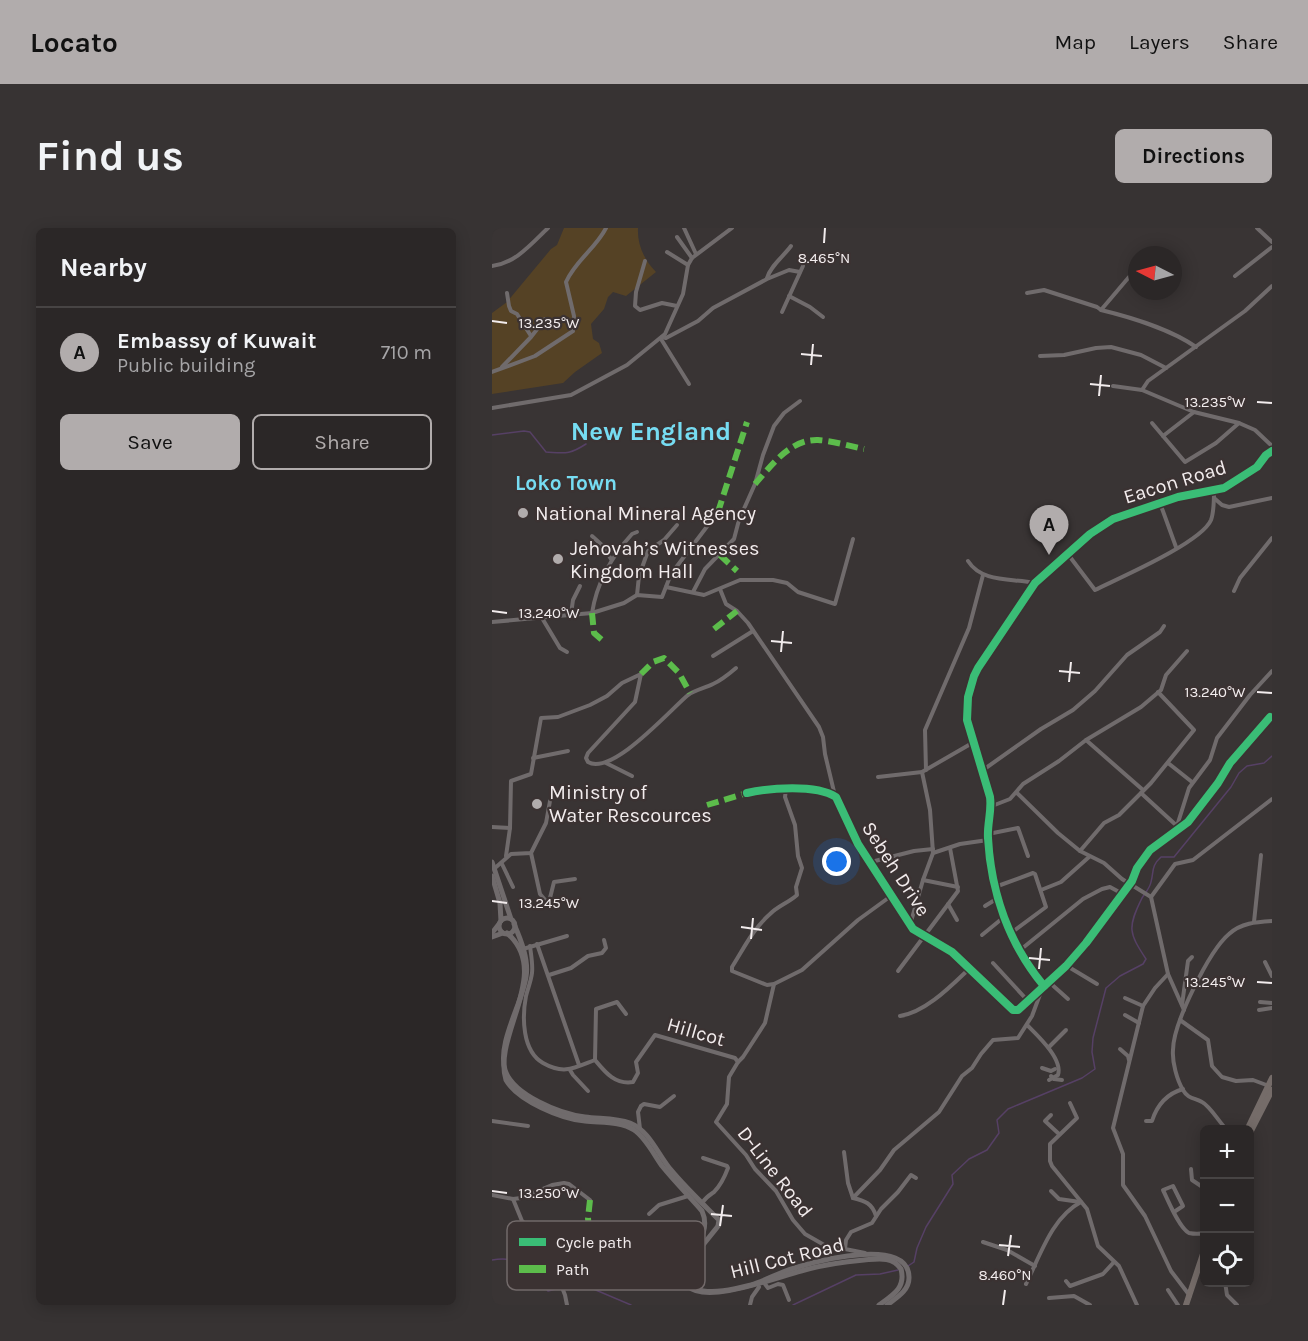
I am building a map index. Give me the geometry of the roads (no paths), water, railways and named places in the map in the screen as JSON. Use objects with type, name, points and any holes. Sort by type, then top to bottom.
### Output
[{"type":"main road","points":[[492,862],[523,949],[527,976],[505,1050],[505,1069],[513,1083],[520,1091],[558,1110],[584,1117],[622,1121],[640,1130],[672,1170],[716,1217],[719,1223],[717,1228],[713,1230],[706,1223],[702,1210],[663,1167],[643,1138],[632,1129],[616,1124],[562,1116],[525,1098],[510,1086],[501,1068],[501,1048],[523,967],[519,950],[505,933],[500,922],[500,903],[492,876]]},
{"type":"main road","points":[[492,933],[500,922],[507,918],[513,922]]},
{"type":"main road","points":[[492,938],[513,930],[513,922]]},
{"type":"main road","points":[[1254,1125],[1268,1099],[1272,1078]]},
{"type":"main road","points":[[1250,1125],[1268,1099]]},
{"type":"main road","points":[[706,1223],[711,1216],[716,1217]]},
{"type":"main road","name":"Hill Cot Road","points":[[705,1227],[706,1223]]},
{"type":"main road","name":"Hill Cot Road","points":[[705,1245],[717,1228]]},
{"type":"main road","name":"Hill Cot Road","points":[[700,1290],[742,1287],[799,1266],[834,1259],[893,1255],[903,1261],[907,1267],[909,1279],[908,1285],[901,1294],[887,1305]]},
{"type":"main road","name":"Hill Cot Road","points":[[692,1290],[698,1294],[711,1296],[762,1285],[791,1274],[826,1265],[875,1259],[890,1260],[901,1269],[903,1281],[897,1292],[879,1305]]},
{"type":"main road","points":[[1186,1305],[1200,1264]]},
{"type":"main road","points":[[1191,1305],[1200,1278]]},
{"type":"street","points":[[492,266],[501,265],[530,248],[548,228]]},
{"type":"street","points":[[492,372],[534,356],[573,331],[574,316],[566,282],[599,241],[606,228]]},
{"type":"street","points":[[684,228],[696,254]]},
{"type":"street","points":[[492,408],[571,395],[627,365],[665,334],[683,294],[688,266],[692,258],[732,228]]},
{"type":"street","points":[[1257,228],[1272,242]]},
{"type":"street","points":[[677,237],[692,258]]},
{"type":"street","points":[[767,279],[771,268],[780,261],[791,246]]},
{"type":"street","points":[[1235,276],[1272,248]]},
{"type":"street","points":[[667,252],[688,266]]},
{"type":"street","points":[[645,261],[636,292],[635,306],[640,310],[662,303],[677,306]]},
{"type":"street","points":[[782,312],[803,266]]},
{"type":"street","points":[[661,338],[669,337],[698,321],[706,312],[767,279],[789,270],[800,272]]},
{"type":"street","points":[[1101,310],[1128,278]]},
{"type":"street","points":[[1142,390],[1148,381],[1245,311],[1272,286]]},
{"type":"street","points":[[1028,293],[1044,290],[1101,310],[1133,318],[1182,338],[1196,347]]},
{"type":"street","points":[[507,294],[509,306],[531,336]]},
{"type":"street","points":[[789,296],[823,317]]},
{"type":"street","points":[[501,367],[545,319]]},
{"type":"street","points":[[661,338],[688,384]]},
{"type":"street","points":[[1040,356],[1064,355],[1111,347],[1141,355],[1166,368]]},
{"type":"street","points":[[1113,386],[1142,390],[1194,412],[1255,429],[1272,446]]},
{"type":"street","points":[[693,592],[705,569],[734,539],[777,420],[800,401]]},
{"type":"street","points":[[1163,436],[1194,412]]},
{"type":"street","points":[[1152,423],[1185,462],[1216,443],[1239,423]]},
{"type":"street","name":"Eacon Road","points":[[1043,987],[1019,951],[1004,917],[995,887],[988,837],[992,806],[966,710],[974,676],[1035,583],[1090,534],[1113,519],[1160,503],[1214,491],[1230,485],[1257,467],[1272,451]]},
{"type":"street","points":[[1067,553],[1095,590],[1202,532],[1210,522],[1214,491]]},
{"type":"street","points":[[1214,498],[1222,506],[1229,507],[1272,498]]},
{"type":"street","points":[[1160,503],[1176,548]]},
{"type":"street","points":[[492,622],[592,613],[624,603],[637,595],[662,597],[671,574],[718,512]]},
{"type":"street","points":[[637,595],[641,567],[648,551],[664,540],[677,525]]},
{"type":"street","points":[[592,613],[599,587],[612,560],[632,534],[637,532]]},
{"type":"street","points":[[592,536],[603,546],[612,560]]},
{"type":"street","points":[[1233,591],[1243,573],[1272,538]]},
{"type":"street","points":[[666,587],[704,595],[740,580],[773,580],[790,584],[798,592],[835,604],[853,539]]},
{"type":"street","points":[[968,561],[983,575],[1035,583]]},
{"type":"street","points":[[910,925],[933,851],[924,771],[925,730],[969,628],[983,575]]},
{"type":"street","points":[[571,614],[573,600],[580,586]]},
{"type":"street","name":"Sebeh Drive","points":[[720,589],[726,604],[741,615],[819,727],[836,797],[850,830],[910,925],[952,952],[1013,1010],[1018,1010],[1028,1001]]},
{"type":"street","points":[[542,618],[560,648],[567,652]]},
{"type":"street","points":[[983,770],[1047,725],[1073,710],[1095,691],[1119,662],[1160,632],[1164,626]]},
{"type":"street","points":[[713,656],[753,631]]},
{"type":"street","points":[[992,806],[1010,800],[1023,784],[1086,740],[1130,715],[1158,692],[1163,686],[1166,675],[1187,651]]},
{"type":"street","points":[[495,868],[502,864],[507,856],[511,780],[531,774],[540,720],[543,717],[558,717],[590,705],[607,696],[633,676],[640,674],[635,702],[587,755],[587,761],[592,765],[605,763],[623,753],[690,693],[716,683],[736,668]]},
{"type":"street","points":[[1177,828],[1192,782],[1210,760],[1222,730],[1250,694],[1272,671]]},
{"type":"street","points":[[1080,851],[1104,823],[1119,814],[1142,791],[1194,730],[1158,692]]},
{"type":"street","points":[[993,963],[1028,1001],[1066,966],[1096,932],[1130,884],[1137,868],[1150,850],[1188,822],[1218,783],[1230,763],[1270,717]]},
{"type":"street","points":[[1086,740],[1142,791],[1177,828]]},
{"type":"street","points":[[878,777],[924,771],[974,741]]},
{"type":"street","points":[[533,758],[568,751]]},
{"type":"street","points":[[605,763],[632,776]]},
{"type":"street","points":[[1168,763],[1192,782]]},
{"type":"street","points":[[747,793],[786,789],[823,792],[836,797]]},
{"type":"street","points":[[786,789],[785,796],[795,825],[798,856],[802,868],[796,887],[797,895],[783,907],[776,908],[761,922],[751,934],[732,967],[732,971],[766,985],[774,984],[802,970],[858,920],[891,896]]},
{"type":"street","points":[[1017,793],[1080,851],[1104,863],[1149,896],[1168,974],[1183,1008]]},
{"type":"street","points":[[1149,896],[1175,864],[1192,860],[1272,799]]},
{"type":"street","points":[[550,801],[546,823],[531,853],[542,898],[559,905]]},
{"type":"street","points":[[492,827],[510,828]]},
{"type":"street","points":[[872,862],[914,851],[950,848],[1018,828],[1028,856]]},
{"type":"street","points":[[898,971],[958,891],[950,848]]},
{"type":"street","points":[[507,856],[531,853]]},
{"type":"street","points":[[1254,922],[1261,855]]},
{"type":"street","points":[[1041,890],[1061,882],[1089,856]]},
{"type":"street","points":[[502,864],[513,887]]},
{"type":"street","points":[[995,887],[1033,873],[1041,890],[1046,907],[1011,933]]},
{"type":"street","points":[[549,902],[554,882],[575,879]]},
{"type":"street","points":[[923,880],[958,887]]},
{"type":"street","points":[[1019,951],[1089,895],[1110,886],[1122,893]]},
{"type":"street","points":[[985,906],[998,898]]},
{"type":"street","points":[[948,904],[957,920]]},
{"type":"street","points":[[982,935],[1004,917]]},
{"type":"street","points":[[1183,1008],[1223,941],[1237,928],[1254,922],[1272,921]]},
{"type":"street","points":[[523,949],[567,936]]},
{"type":"street","points":[[549,975],[571,968],[588,956],[602,952],[606,948],[604,940]]},
{"type":"street","points":[[537,945],[579,1065]]},
{"type":"street","points":[[530,946],[532,965],[525,1011],[527,1042],[536,1058],[557,1070],[570,1070],[595,1060],[596,1009],[617,1002],[626,1014]]},
{"type":"street","points":[[1192,957],[1188,961],[1183,1008],[1172,1053],[1182,1089],[1191,1098],[1203,1102],[1223,1125]]},
{"type":"street","points":[[1265,962],[1272,976]]},
{"type":"street","points":[[1066,966],[1097,984]]},
{"type":"street","points":[[900,1016],[908,1016],[928,1004],[970,968]]},
{"type":"street","points":[[1168,974],[1143,1006],[1113,1128],[1123,1154],[1122,1182],[1145,1216],[1171,1271],[1190,1296]]},
{"type":"street","points":[[1049,982],[1068,999]]},
{"type":"street","points":[[738,1062],[765,1023],[774,984]]},
{"type":"street","points":[[853,1198],[880,1170],[894,1150],[939,1112],[962,1076],[972,1068],[993,1040],[1016,1039],[1036,1008],[1043,987]]},
{"type":"street","points":[[1125,998],[1143,1006]]},
{"type":"street","points":[[1260,1002],[1272,1003]]},
{"type":"street","points":[[1258,1010],[1272,1008]]},
{"type":"street","points":[[1125,1016],[1139,1023]]},
{"type":"street","points":[[1180,1020],[1208,1040],[1212,1066],[1222,1077],[1236,1081],[1253,1080],[1271,1088]]},
{"type":"street","points":[[1027,1025],[1049,1047],[1060,1071],[1053,1079],[1050,1077]]},
{"type":"street","points":[[1049,1047],[1066,1030]]},
{"type":"street","name":"Hillcot","points":[[595,1060],[614,1080],[623,1083],[633,1082],[638,1073],[636,1062],[655,1035],[735,1058],[738,1062],[729,1077],[727,1104],[716,1122]]},
{"type":"street","points":[[1120,1049],[1128,1056],[1130,1064]]},
{"type":"street","points":[[1055,1069],[1043,1069],[1050,1077],[1062,1080]]},
{"type":"street","points":[[570,1070],[588,1091]]},
{"type":"street","points":[[1146,1121],[1152,1121],[1157,1109],[1171,1093],[1182,1089]]},
{"type":"street","points":[[640,1130],[638,1112],[641,1106],[644,1104],[660,1107],[674,1096]]},
{"type":"street","points":[[1070,1103],[1077,1118],[1050,1143],[1050,1161],[1056,1173],[1090,1215],[1098,1246],[1122,1273],[1137,1305]]},
{"type":"street","points":[[1052,1115],[1045,1121],[1059,1134]]},
{"type":"street","points":[[492,1121],[528,1126]]},
{"type":"street","name":"D-Line Road","points":[[716,1122],[746,1155],[754,1169],[776,1191],[793,1220],[805,1234],[826,1246],[872,1255]]},
{"type":"street","points":[[844,1152],[848,1183],[853,1198]]},
{"type":"street","points":[[702,1203],[706,1196],[714,1192],[720,1184],[728,1168],[703,1158]]},
{"type":"street","points":[[1191,1169],[1191,1177],[1200,1186]]},
{"type":"street","points":[[845,1249],[850,1232],[872,1223],[911,1175],[916,1178]]},
{"type":"street","points":[[492,1196],[521,1198],[564,1182],[590,1200]]},
{"type":"street","points":[[1174,1212],[1183,1206],[1173,1186],[1163,1190],[1174,1212],[1188,1232],[1200,1233]]},
{"type":"street","points":[[1051,1191],[1059,1199],[1081,1202]]},
{"type":"street","points":[[649,1214],[658,1205],[689,1196]]},
{"type":"street","points":[[853,1198],[868,1203],[876,1216]]},
{"type":"street","points":[[513,1199],[523,1221]]},
{"type":"street","points":[[1026,1284],[1054,1228],[1069,1211],[1081,1202]]},
{"type":"street","points":[[983,1242],[1007,1250],[1035,1266]]},
{"type":"street","points":[[1066,1281],[1070,1286],[1103,1274],[1114,1262]]},
{"type":"street","points":[[750,1305],[752,1297],[762,1285],[768,1288],[778,1284],[783,1285],[789,1300]]},
{"type":"street","points":[[1226,1287],[1227,1294],[1237,1305]]},
{"type":"street","points":[[563,1290],[567,1305]]},
{"type":"street","points":[[1168,1290],[1178,1305]]},
{"type":"street","points":[[1049,1298],[1074,1296],[1090,1305]]},
{"type":"waterway","points":[[492,435],[530,432],[546,452],[567,453],[586,444]]},
{"type":"waterway","points":[[908,1266],[914,1262],[926,1227],[953,1184],[952,1175],[969,1159],[987,1150],[999,1133],[997,1120],[1008,1109],[1082,1078],[1095,1069],[1092,1052],[1093,1038],[1106,988],[1120,976],[1143,964],[1146,959],[1133,936],[1132,924],[1137,908],[1149,888],[1156,863],[1161,857],[1174,857],[1231,787],[1239,773],[1247,766],[1264,763],[1272,756]]},
{"type":"waterway","points":[[492,1260],[507,1260]]},
{"type":"waterway","points":[[793,1305],[856,1275],[880,1274],[898,1270]]},
{"type":"waterway","points":[[547,1290],[552,1290]]},
{"type":"waterway","points":[[596,1290],[631,1305]]},
{"type":"place","name":"National Mineral Agency","points":[[523,513]]},
{"type":"place","name":"Embassy of Kuwait","points":[[1049,555]]},
{"type":"place","name":"Jehovah’s Witnesses Kingdom Hall","points":[[558,559]]},
{"type":"place","name":"Ministry of Water Rescources","points":[[537,804]]},
{"type":"district","name":"New England","points":[[651,431]]},
{"type":"district","name":"Loko Town","points":[[566,483]]}]
